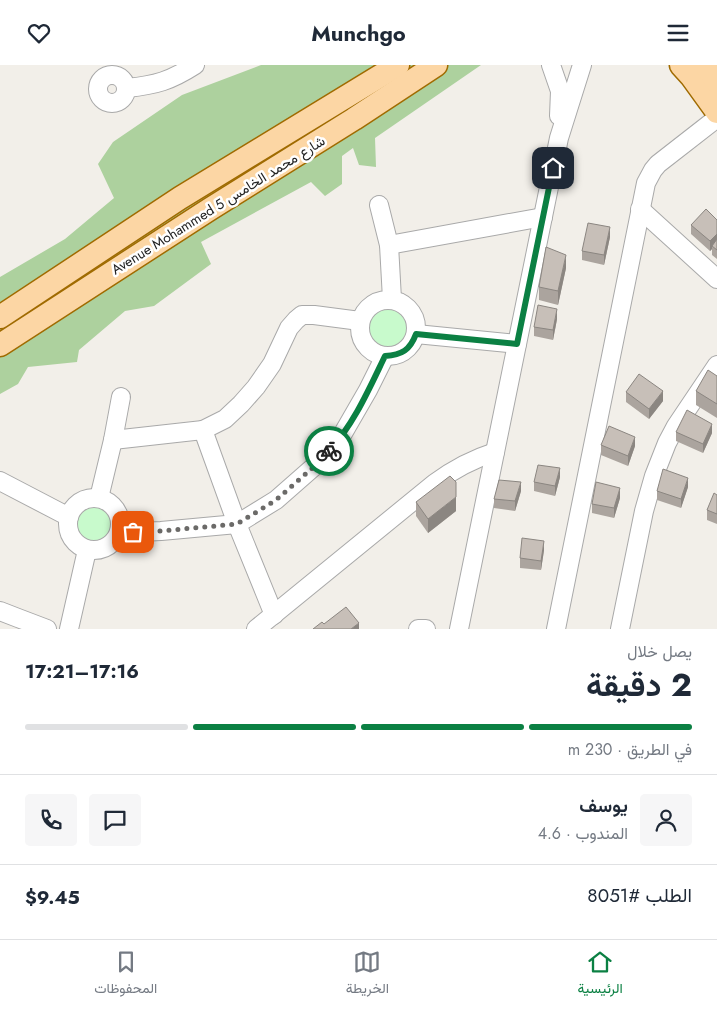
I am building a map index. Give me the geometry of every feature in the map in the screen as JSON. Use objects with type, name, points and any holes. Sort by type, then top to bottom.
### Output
[{"type":"main road","name":"Avenue Mohammed 5 شارع محمد الخامس","points":[[0,317],[180,198],[398,65]]},
{"type":"main road","name":"Avenue Mohammed 5 شارع محمد الخامس","points":[[0,345],[436,65]]},
{"type":"main road","points":[[681,65],[691,75],[717,112]]},
{"type":"main road","points":[[705,65],[717,82]]},
{"type":"street","points":[[98,72],[98,90],[102,99],[111,103],[120,101],[127,88],[170,80],[195,65]]},
{"type":"street","points":[[551,65],[560,91],[559,137]]},
{"type":"street","points":[[459,629],[559,137],[582,65]]},
{"type":"street","points":[[556,629],[646,183],[653,169],[717,118]]},
{"type":"street","points":[[379,205],[389,245],[392,299]]},
{"type":"street","points":[[640,209],[717,279]]},
{"type":"street","points":[[389,245],[543,217]]},
{"type":"street","points":[[384,299],[392,299],[408,308],[414,315],[416,334],[408,348],[401,353],[385,356],[376,354],[362,340],[359,331],[360,321],[368,307],[384,299]]},
{"type":"street","points":[[113,440],[204,430],[225,419],[242,404],[256,387],[272,364],[289,328],[302,315],[360,321]]},
{"type":"street","points":[[416,334],[517,344]]},
{"type":"street","points":[[120,533],[237,524],[276,500],[317,464],[338,441],[368,390],[385,356]]},
{"type":"street","points":[[620,629],[646,503],[660,459],[676,427],[717,365]]},
{"type":"street","points":[[99,498],[121,397]]},
{"type":"street","points":[[204,430],[237,524],[274,615]]},
{"type":"street","points":[[255,628],[274,615],[435,483],[479,457],[495,452]]},
{"type":"street","points":[[0,481],[69,517]]},
{"type":"street","points":[[91,498],[99,498],[108,501],[115,507],[121,523],[120,533],[116,540],[103,549],[87,550],[74,541],[68,525],[69,517],[77,504],[91,498]]},
{"type":"street","points":[[69,629],[87,550]]},
{"type":"street","points":[[0,611],[47,629]]},
{"type":"street","points":[[418,629],[426,629]]},
{"type":"green space","points":[[261,65],[481,65],[375,138],[376,167],[359,165],[353,148],[342,156],[342,184],[325,196],[311,182],[201,242],[211,264],[154,306],[125,311],[79,350],[77,362],[28,367],[18,384],[0,394],[0,277],[65,239],[114,198],[98,164],[113,142],[182,95]]},
{"type":"green space","points":[[388,305],[400,309],[406,315],[410,327],[406,339],[400,345],[388,349],[376,345],[370,339],[366,327],[370,315],[376,309]]},
{"type":"green space","points":[[94,503],[106,507],[112,513],[116,525],[112,537],[106,543],[94,547],[82,543],[76,537],[72,525],[76,513],[82,507]]},
{"type":"building","points":[[706,209],[717,220],[717,234],[710,241],[691,225]]},
{"type":"building","points":[[588,223],[610,227],[604,255],[582,251]]},
{"type":"building","points":[[717,239],[717,250],[712,246]]},
{"type":"building","points":[[546,247],[566,255],[558,291],[539,287]]},
{"type":"building","points":[[538,305],[557,309],[553,330],[534,327]]},
{"type":"building","points":[[708,370],[717,376],[717,404],[696,391]]},
{"type":"building","points":[[639,374],[663,391],[649,409],[626,392]]},
{"type":"building","points":[[687,410],[712,424],[703,444],[676,432]]},
{"type":"building","points":[[609,426],[635,437],[628,456],[601,445]]},
{"type":"building","points":[[538,465],[560,468],[555,486],[534,482]]},
{"type":"building","points":[[663,469],[688,478],[681,499],[657,491]]},
{"type":"building","points":[[450,476],[456,482],[456,497],[428,519],[416,502]]},
{"type":"building","points":[[499,480],[521,482],[515,501],[494,499]]},
{"type":"building","points":[[596,482],[620,488],[614,508],[592,504]]},
{"type":"building","points":[[714,493],[717,495],[717,514],[707,510]]},
{"type":"building","points":[[522,538],[544,541],[541,561],[520,558]]},
{"type":"building","points":[[346,607],[359,623],[351,629],[313,629],[322,622],[324,624]]},
{"type":"way so far","points":[[133,532],[237,524],[276,500],[329,451]]},
{"type":"route","points":[[329,451],[338,441],[349,423],[385,356],[401,353],[408,348],[416,334],[517,344],[553,168]]}]
